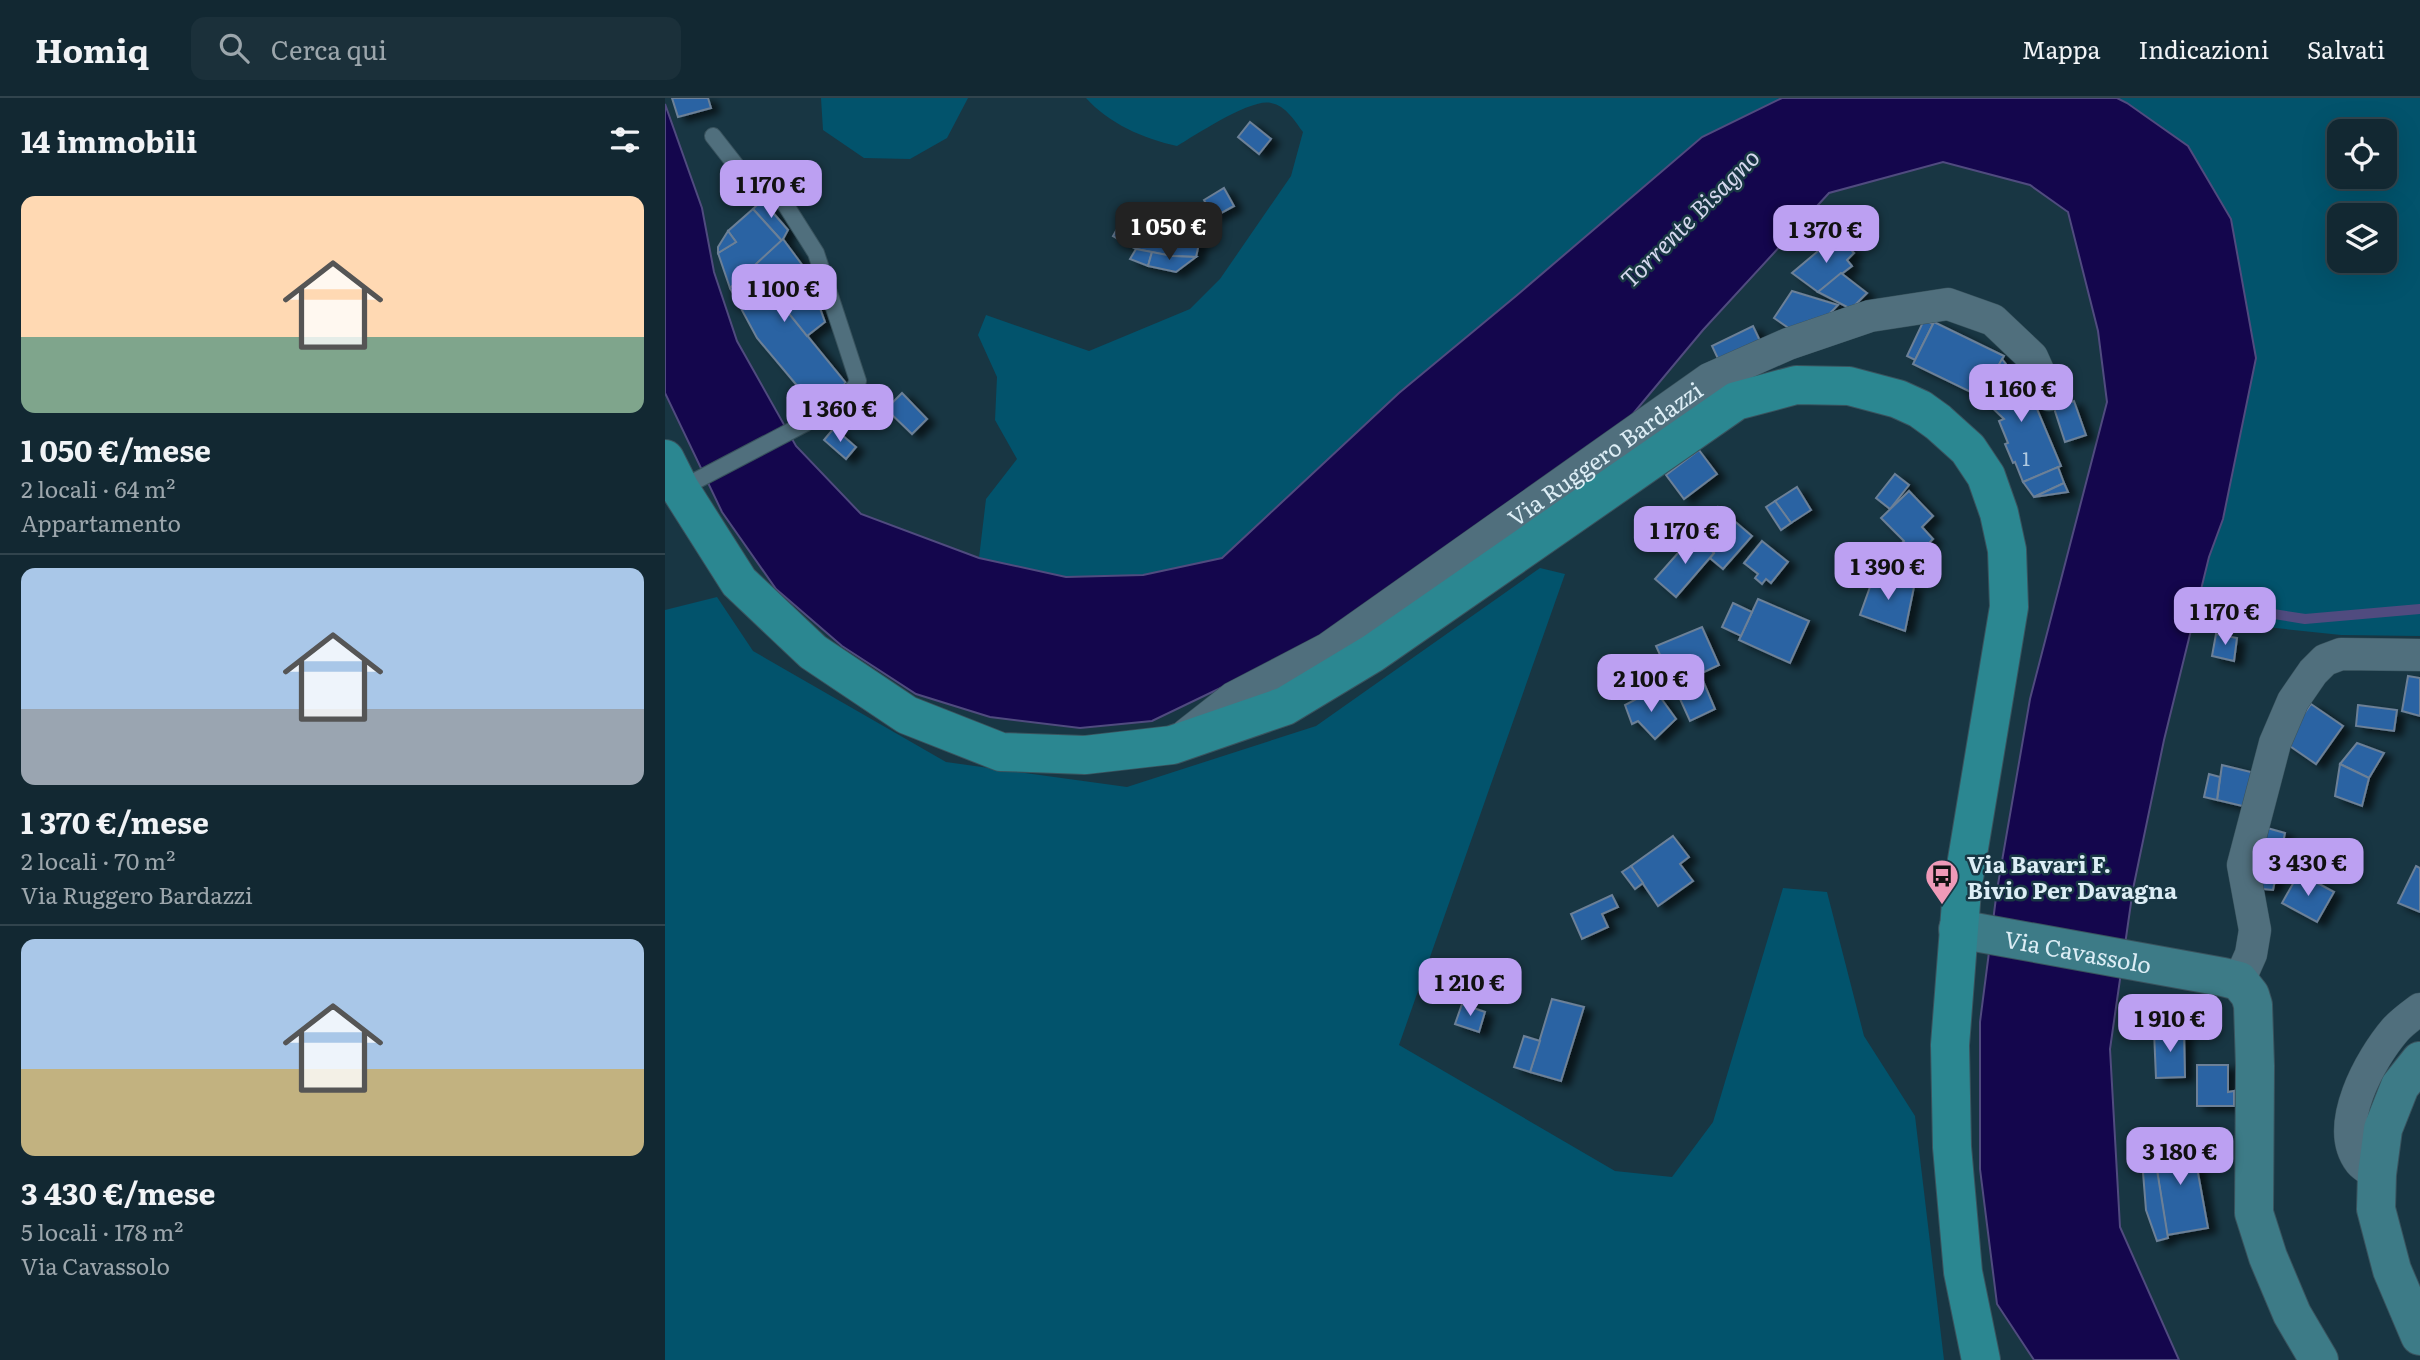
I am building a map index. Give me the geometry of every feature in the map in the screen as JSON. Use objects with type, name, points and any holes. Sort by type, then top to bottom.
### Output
[{"type":"main road","points":[[682,475],[739,582],[813,652],[907,715],[1001,752],[1085,755],[1172,745],[1285,706],[1373,653],[1736,401],[1796,384],[1849,386],[1920,409],[1953,433],[1968,449],[1986,476],[1999,513],[2007,550],[2009,607],[1962,890],[1970,932],[1950,1045],[1952,1147],[1963,1272],[1982,1360]]},
{"type":"main road","name":"Via Cavassolo","points":[[1970,932],[2231,979]]},
{"type":"main road","points":[[2231,979],[2250,995],[2253,1005],[2254,1213],[2291,1314],[2319,1360]]},
{"type":"main road","points":[[2420,1061],[2400,1086],[2383,1129],[2376,1209],[2392,1270],[2420,1336]]},
{"type":"street","name":"Via Ruggero Bardazzi","points":[[1172,745],[1233,698],[1328,649],[1709,379],[1788,344],[1870,316],[1948,304],[1993,320],[2032,357],[2049,395]]},
{"type":"street","points":[[2231,979],[2251,954],[2255,930],[2243,865],[2275,743],[2294,701],[2313,672],[2325,660],[2341,654],[2420,655]]},
{"type":"street","points":[[2377,1174],[2360,1163],[2351,1146],[2351,1117],[2360,1083],[2380,1049],[2397,1027],[2420,1009]]},
{"type":"lane","points":[[682,475],[806,423],[854,388],[858,381],[816,253],[781,196],[738,168],[713,136]]},
{"type":"shaded area","points":[[821,98],[968,98],[947,138],[910,159],[864,158],[823,130]]},
{"type":"shaded area","points":[[1086,98],[1782,98],[1702,137],[1399,393],[1222,558],[1143,575],[1066,577],[979,558],[986,499],[1017,459],[995,420],[997,377],[978,335],[986,315],[1089,351],[1190,309],[1220,279],[1291,176],[1303,132],[1281,107],[1262,103],[1224,118],[1177,146],[1127,129],[1105,115]]},
{"type":"shaded area","points":[[2117,98],[2420,98],[2420,636],[2341,635],[2247,625],[2198,602],[2209,557],[2223,519],[2188,146]]},
{"type":"shaded area","points":[[1540,568],[1565,574],[1399,1045],[1615,1171],[1672,1177],[1713,1122],[1783,888],[1827,892],[1864,1036],[1915,1116],[1944,1360],[665,1360],[665,610],[717,597],[753,651],[946,762],[1127,787],[1316,726]]},
{"type":"water","name":"Torrente Bisagno","points":[[1782,98],[2117,98],[2188,146],[2231,219],[2256,358],[2223,519],[2209,557],[2164,740],[2133,889],[2110,1049],[2120,1227],[2179,1360],[2034,1360],[1997,1304],[1980,1169],[1980,1022],[1997,890],[2030,699],[2107,402],[2098,331],[2068,212],[2030,185],[1943,162],[1829,193],[1703,330],[1627,421],[1326,643],[1233,682],[1152,721],[1080,728],[990,717],[916,694],[842,646],[776,589],[722,512],[665,393],[665,104],[702,208],[714,272],[737,341],[796,446],[861,514],[979,558],[1066,577],[1143,575],[1222,558],[1399,393],[1702,137]]},
{"type":"building","points":[[672,98],[708,98],[711,108],[678,117]]},
{"type":"building","points":[[1250,122],[1271,139],[1259,154],[1238,137]]},
{"type":"building","points":[[1224,188],[1234,206],[1214,217],[1204,200]]},
{"type":"building","points":[[762,200],[788,230],[782,241],[753,209]]},
{"type":"building","points":[[1129,208],[1148,218],[1181,226],[1203,226],[1196,257],[1172,256],[1136,249],[1113,236]]},
{"type":"building","points":[[753,209],[782,241],[730,288],[718,253],[736,242],[728,231]]},
{"type":"building","points":[[728,231],[736,242],[718,253],[718,247]]},
{"type":"building","points":[[1837,235],[1854,253],[1847,260],[1852,266],[1818,292],[1792,273]]},
{"type":"building","points":[[783,239],[806,270],[774,295],[846,383],[815,407],[757,338],[730,288]]},
{"type":"building","points":[[1136,249],[1152,252],[1148,266],[1130,259]]},
{"type":"building","points":[[1152,252],[1196,257],[1176,272],[1148,266]]},
{"type":"building","points":[[806,270],[825,322],[807,336],[774,295]]},
{"type":"building","points":[[1841,273],[1867,293],[1851,309],[1818,292]]},
{"type":"building","points":[[1792,291],[1838,305],[1812,332],[1793,331],[1774,318]]},
{"type":"building","points":[[1924,320],[1933,324],[1915,360],[1907,356]]},
{"type":"building","points":[[1934,322],[2004,356],[1981,397],[1913,364]]},
{"type":"building","points":[[1753,326],[1761,343],[1720,363],[1712,346]]},
{"type":"building","points":[[2002,359],[2032,397],[2061,466],[2023,482],[2005,444],[2008,443],[1999,421],[2004,419],[1981,397]]},
{"type":"building","points":[[902,393],[927,419],[912,434],[886,409]]},
{"type":"building","points":[[2074,401],[2086,435],[2065,442],[2054,408]]},
{"type":"building","points":[[834,428],[856,447],[846,459],[824,440]]},
{"type":"building","points":[[1699,450],[1717,474],[1684,499],[1666,475]]},
{"type":"building","points":[[2058,467],[2064,483],[2034,497],[2023,482]]},
{"type":"building","points":[[1895,474],[1909,485],[1890,509],[1876,498]]},
{"type":"building","points":[[2064,483],[2068,492],[2034,497]]},
{"type":"building","points":[[1797,487],[1811,510],[1791,523],[1775,501]]},
{"type":"building","points":[[1909,491],[1933,516],[1922,527],[1933,539],[1912,560],[1898,547],[1904,541],[1881,518]]},
{"type":"building","points":[[1775,501],[1791,523],[1781,530],[1766,507]]},
{"type":"building","points":[[1718,507],[1752,536],[1723,569],[1710,558],[1714,553],[1694,535]]},
{"type":"building","points":[[1694,535],[1714,553],[1676,597],[1655,579]]},
{"type":"building","points":[[1762,541],[1788,562],[1771,583],[1766,579],[1762,584],[1755,578],[1758,574],[1744,563]]},
{"type":"building","points":[[1875,573],[1914,587],[1905,631],[1860,615]]},
{"type":"building","points":[[1758,599],[1809,621],[1790,663],[1739,640]]},
{"type":"building","points":[[1733,603],[1752,612],[1741,636],[1722,627]]},
{"type":"building","points":[[1702,627],[1719,665],[1700,674],[1698,669],[1671,679],[1656,646]]},
{"type":"building","points":[[2216,634],[2237,638],[2234,661],[2212,656]]},
{"type":"building","points":[[1698,669],[1715,709],[1690,721],[1671,679]]},
{"type":"building","points":[[2408,676],[2420,678],[2420,716],[2402,711]]},
{"type":"building","points":[[1658,694],[1676,719],[1655,739],[1638,721],[1632,724],[1625,705],[1642,696]]},
{"type":"building","points":[[2311,704],[2343,726],[2316,764],[2284,742]]},
{"type":"building","points":[[2358,705],[2397,710],[2394,731],[2356,726]]},
{"type":"building","points":[[2357,743],[2384,753],[2369,778],[2340,764]]},
{"type":"building","points":[[2340,764],[2369,778],[2362,806],[2335,796]]},
{"type":"building","points":[[2222,765],[2259,774],[2251,808],[2217,800]]},
{"type":"building","points":[[2209,774],[2220,777],[2217,800],[2204,797]]},
{"type":"building","points":[[2260,826],[2285,833],[2273,890],[2253,888]]},
{"type":"building","points":[[1673,836],[1689,857],[1680,864],[1693,881],[1658,906],[1631,866]]},
{"type":"building","points":[[1631,866],[1643,883],[1635,889],[1622,872]]},
{"type":"building","points":[[2416,866],[2420,868],[2420,912],[2398,903]]},
{"type":"building","points":[[2299,873],[2334,892],[2317,922],[2282,903]]},
{"type":"building","points":[[1612,895],[1618,907],[1602,914],[1608,927],[1582,939],[1571,914]]},
{"type":"building","points":[[1552,999],[1584,1007],[1561,1081],[1530,1072]]},
{"type":"building","points":[[1462,1004],[1485,1012],[1479,1032],[1455,1024]]},
{"type":"building","points":[[2184,1030],[2185,1077],[2156,1078],[2154,1031]]},
{"type":"building","points":[[1524,1036],[1540,1041],[1530,1072],[1514,1067]]},
{"type":"building","points":[[2197,1065],[2228,1065],[2228,1092],[2234,1091],[2234,1106],[2197,1106]]},
{"type":"building","points":[[2192,1140],[2208,1228],[2167,1235],[2153,1145]]},
{"type":"building","points":[[2153,1145],[2168,1238],[2157,1241],[2146,1210],[2141,1147]]},
{"type":"waterway","points":[[2185,600],[2305,619],[2420,609]]},
{"type":"place","name":"Via Bavari F. Bivio Per Davagna","points":[[1942,906]]}]
